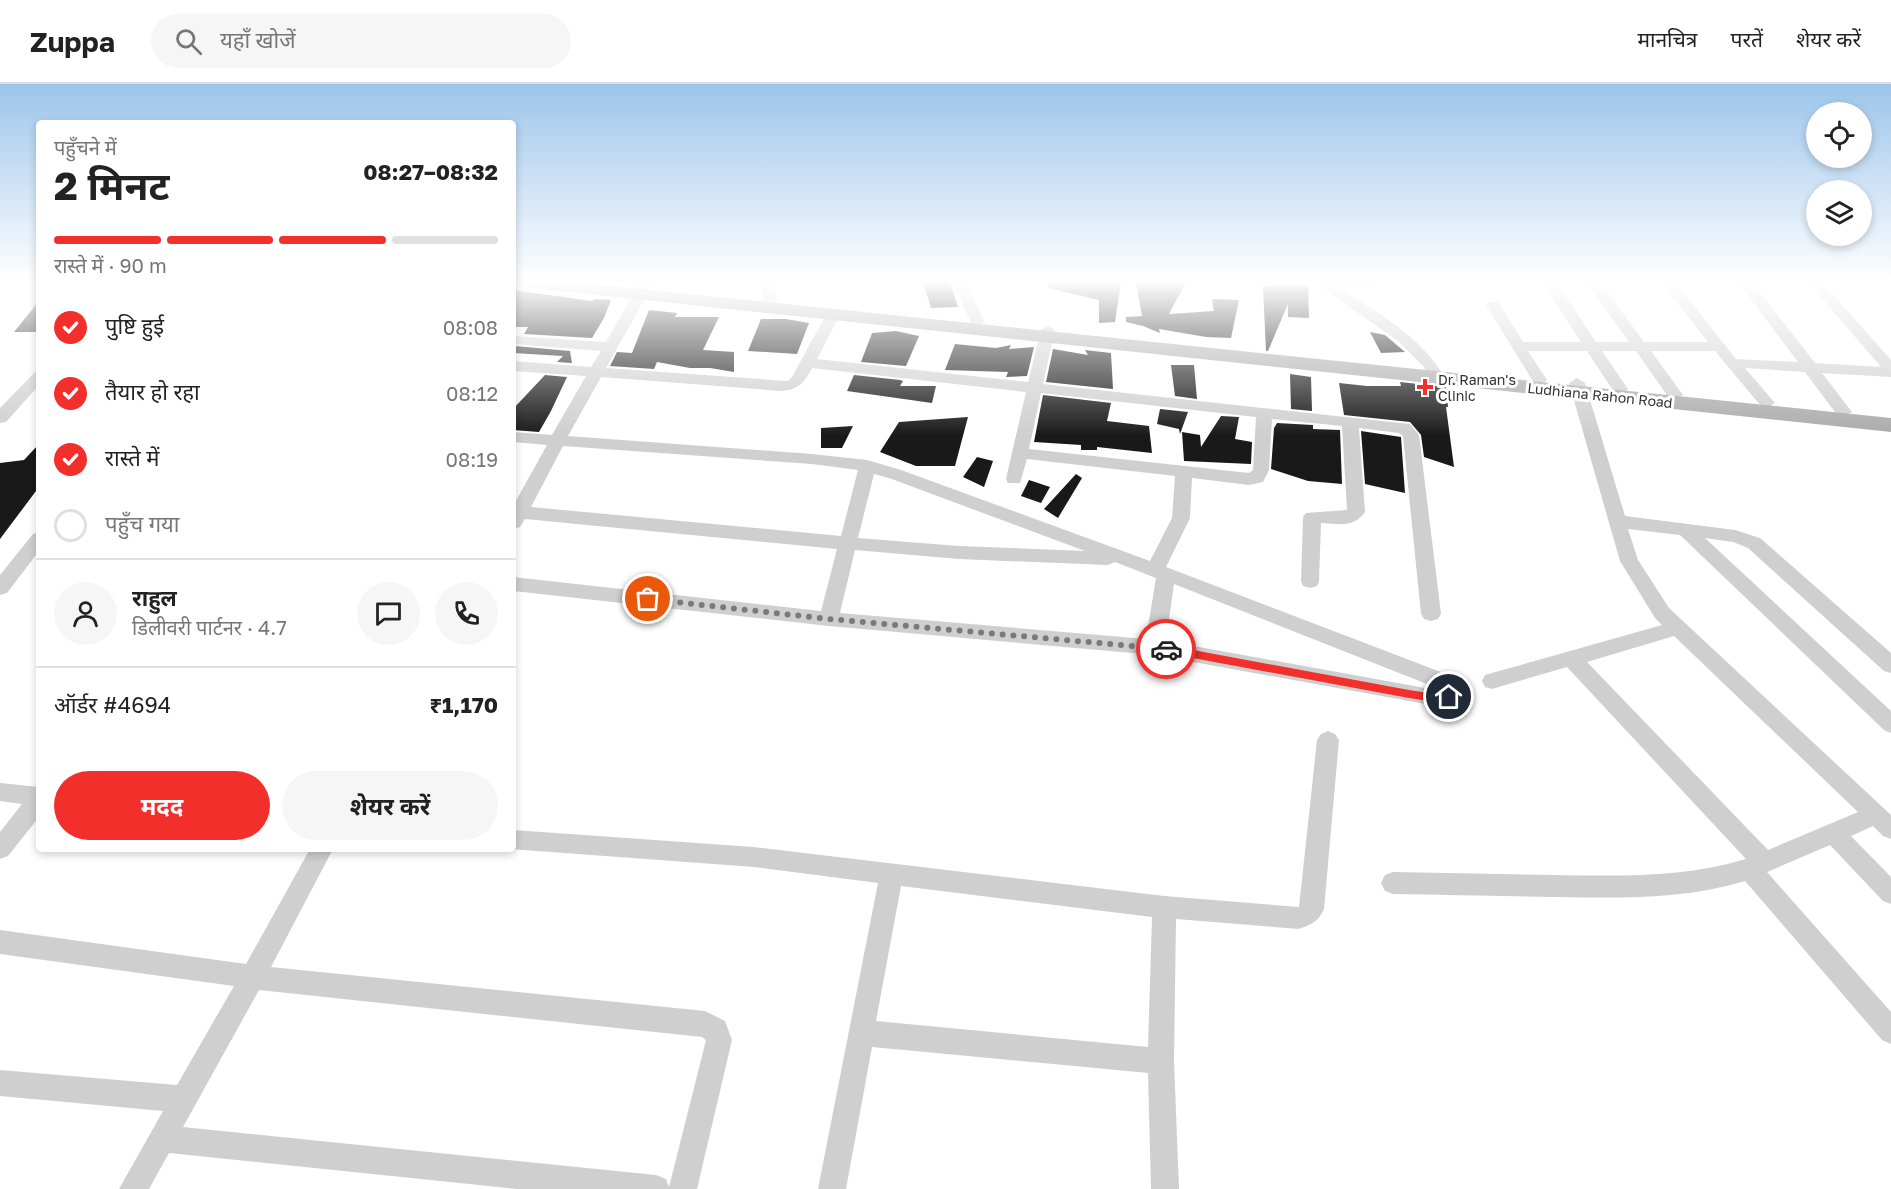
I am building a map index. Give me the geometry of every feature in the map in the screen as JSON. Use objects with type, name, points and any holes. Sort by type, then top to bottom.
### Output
[{"type":"main road","name":"Ludhiana Rahon Road","points":[[1042,334],[1578,388],[1891,425]]},
{"type":"main road","name":"Ludhiana Rahon Road","points":[[1435,374],[1539,380],[1578,388],[1620,389],[1891,416]]},
{"type":"street","points":[[618,334],[516,517],[1055,558],[1123,558]]},
{"type":"street","points":[[516,366],[792,385],[798,380],[823,334]]},
{"type":"street","points":[[1014,479],[1047,334]]},
{"type":"street","points":[[1397,334],[1435,374]]},
{"type":"street","points":[[1512,334],[1539,380]]},
{"type":"street","points":[[1583,334],[1620,389]]},
{"type":"street","points":[[1632,334],[1675,395]]},
{"type":"street","points":[[1709,334],[1767,403]]},
{"type":"street","points":[[1784,334],[1844,411]]},
{"type":"street","points":[[1860,334],[1891,370]]},
{"type":"street","points":[[516,340],[611,346]]},
{"type":"street","points":[[1520,346],[1720,347]]},
{"type":"street","points":[[807,363],[1399,427],[1408,430],[1411,435],[1431,614]]},
{"type":"street","points":[[1732,363],[1891,370]]},
{"type":"street","points":[[0,418],[36,379]]},
{"type":"street","points":[[1578,388],[1629,561],[1662,614],[1883,822]]},
{"type":"street","points":[[1019,453],[1184,473],[1257,478],[1262,470],[1264,413]]},
{"type":"street","points":[[1310,581],[1312,517],[1350,519],[1356,512],[1350,422]]},
{"type":"street","points":[[516,437],[821,460],[867,466],[906,478],[1161,572],[1439,680],[1450,691],[1449,697],[1442,699],[1155,647],[829,619],[516,584]]},
{"type":"street","points":[[829,619],[867,466]]},
{"type":"street","points":[[1155,647],[1161,572],[1181,518],[1184,473]]},
{"type":"street","points":[[1616,521],[1735,536],[1754,543],[1891,665]]},
{"type":"street","points":[[1685,530],[1891,724]]},
{"type":"street","points":[[0,588],[36,542]]},
{"type":"street","points":[[1492,681],[1677,628]]},
{"type":"street","points":[[1571,658],[1757,866],[1891,1031]]},
{"type":"street","points":[[516,840],[754,857],[1164,907],[1299,918],[1307,915],[1312,909],[1328,740]]},
{"type":"street","points":[[0,792],[36,798]]},
{"type":"street","points":[[0,849],[36,802]]},
{"type":"street","points":[[1394,883],[1622,887],[1675,885],[1715,879],[1757,866],[1833,833],[1883,822]]},
{"type":"street","points":[[1833,833],[1891,893]]},
{"type":"street","points":[[133,1189],[253,977],[320,852]]},
{"type":"street","points":[[832,1189],[891,875]]},
{"type":"street","points":[[1164,907],[1161,1061],[1165,1189]]},
{"type":"street","points":[[0,942],[253,977],[693,1023],[711,1027],[716,1030],[719,1040],[683,1189]]},
{"type":"street","points":[[862,1033],[1161,1061]]},
{"type":"street","points":[[0,1083],[184,1099]]},
{"type":"street","points":[[162,1138],[656,1189]]},
{"type":"building","points":[[524,334],[595,334],[592,338]]},
{"type":"building","points":[[640,334],[711,334],[703,350],[734,352],[734,372],[657,362],[654,369],[610,366],[617,352],[632,353]]},
{"type":"building","points":[[755,334],[805,334],[797,354],[748,351]]},
{"type":"building","points":[[872,334],[908,334],[919,336],[906,366],[861,362]]},
{"type":"building","points":[[1186,334],[1232,334],[1231,338]]},
{"type":"building","points":[[1265,334],[1275,334],[1268,351],[1266,351]]},
{"type":"building","points":[[1371,334],[1385,335],[1405,352],[1381,353]]},
{"type":"building","points":[[955,344],[996,348],[1011,345],[1009,349],[1034,347],[1027,376],[1006,377],[1008,372],[945,370]]},
{"type":"building","points":[[516,346],[570,351],[572,363],[557,362],[563,356],[516,353]]},
{"type":"building","points":[[1053,349],[1088,355],[1085,350],[1111,353],[1113,389],[1046,382]]},
{"type":"building","points":[[1171,365],[1194,365],[1197,399],[1175,396]]},
{"type":"building","points":[[1290,374],[1311,377],[1312,411],[1291,409]]},
{"type":"building","points":[[545,375],[567,377],[539,432],[516,430],[516,406]]},
{"type":"building","points":[[854,375],[900,380],[903,381],[900,386],[936,386],[932,403],[847,391]]},
{"type":"building","points":[[1400,382],[1446,387],[1448,407],[1446,407],[1454,467],[1424,457],[1421,435],[1410,422],[1344,415],[1339,383],[1401,386]]},
{"type":"building","points":[[1043,395],[1111,403],[1107,421],[1149,426],[1152,453],[1097,447],[1097,450],[1081,450],[1081,445],[1034,442]]},
{"type":"building","points":[[1160,409],[1188,412],[1180,434],[1179,429],[1157,424]]},
{"type":"building","points":[[1221,416],[1239,417],[1235,439],[1252,442],[1251,464],[1184,461],[1182,432],[1200,435],[1201,447]]},
{"type":"building","points":[[968,417],[955,466],[916,466],[880,452],[899,422]]},
{"type":"building","points":[[1277,423],[1313,425],[1313,429],[1340,430],[1342,484],[1308,481],[1271,469],[1274,428]]},
{"type":"building","points":[[853,426],[842,448],[821,448],[821,428]]},
{"type":"building","points":[[1361,431],[1401,437],[1405,493],[1365,484]]},
{"type":"building","points":[[36,447],[36,491],[0,539],[0,463],[24,460]]},
{"type":"building","points":[[977,457],[993,461],[984,487],[963,477]]},
{"type":"building","points":[[1076,474],[1082,478],[1058,518],[1044,509]]},
{"type":"building","points":[[1029,480],[1050,487],[1041,503],[1021,496]]},
{"type":"way so far","points":[[648,599],[829,619],[1166,649]]},
{"type":"place","name":"Dr. Raman's Clinic","points":[[1425,387]]},
{"type":"route","points":[[1166,649],[1409,694],[1442,699],[1449,697]]}]
